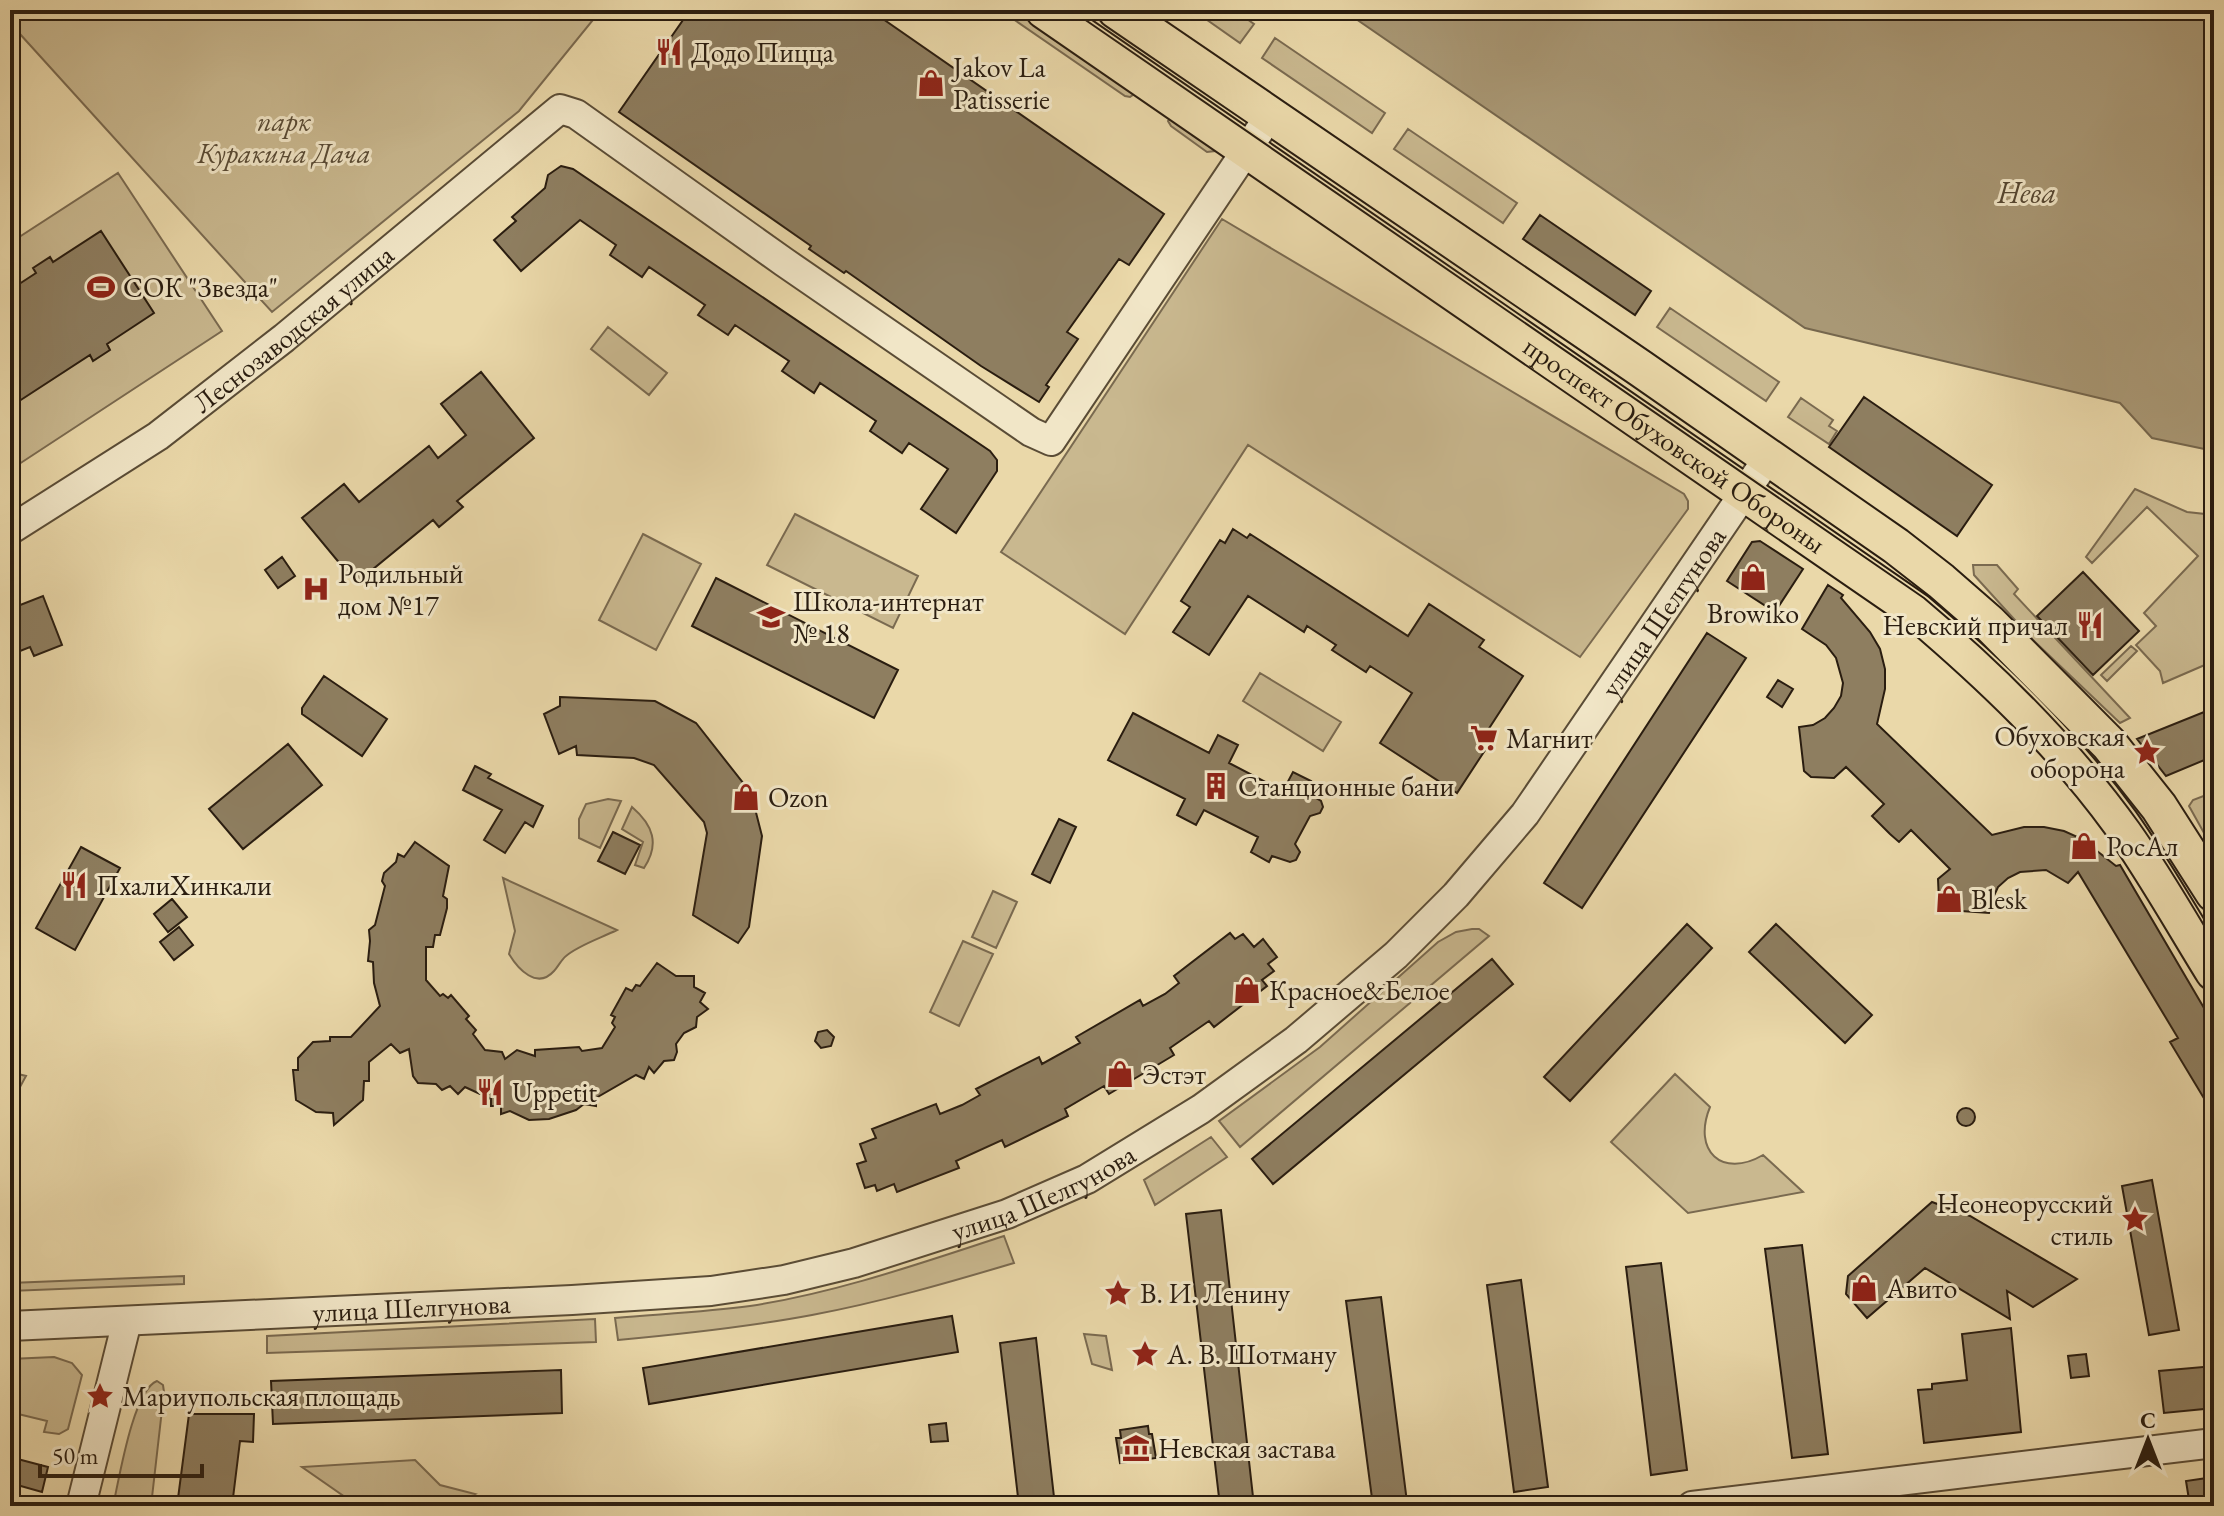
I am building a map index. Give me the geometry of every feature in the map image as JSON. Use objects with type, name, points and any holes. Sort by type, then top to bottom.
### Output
[{"type":"main road","name":"проспект Обуховской Обороны","points":[[1044,10],[1916,611],[1962,650],[2028,714],[2119,821],[2214,972]]},
{"type":"main road","name":"проспект Обуховской Обороны","points":[[1116,10],[1896,546],[1941,581],[1988,622],[2109,744],[2159,807],[2214,893]]},
{"type":"street","name":"Леснозаводская улица","points":[[10,530],[158,436],[284,338],[560,109],[576,114],[784,262],[1031,432],[1051,441],[1246,149]]},
{"type":"street","points":[[1246,149],[1270,115]]},
{"type":"street","name":"улица Шелгунова","points":[[10,1326],[711,1291],[784,1280],[854,1263],[1007,1214],[1087,1179],[1201,1109],[1296,1040],[1396,955],[1456,895],[1525,814],[1768,458]]},
{"type":"street","points":[[81,1506],[127,1321]]},
{"type":"street","points":[[1692,1506],[2214,1443]]},
{"type":"green space","name":"парк Куракина Дача","points":[[10,10],[601,10],[519,111],[272,312],[10,23]]},
{"type":"green space","points":[[1000,10],[1019,10],[1132,87],[1134,94],[1125,96]]},
{"type":"green space","points":[[1193,10],[1234,10],[1254,24],[1240,43]]},
{"type":"green space","points":[[1275,38],[1385,113],[1372,133],[1262,58]]},
{"type":"green space","points":[[1171,117],[1215,151],[1207,152],[1171,126],[1168,121]]},
{"type":"green space","points":[[1408,129],[1517,203],[1503,223],[1394,149]]},
{"type":"green space","name":"СОК \"Звезда\"","points":[[118,173],[222,331],[10,470],[10,243]]},
{"type":"green space","points":[[1222,219],[1684,494],[1688,509],[1580,657],[1248,445],[1125,634],[1001,552]]},
{"type":"green space","points":[[1670,308],[1779,382],[1766,401],[1657,327]]},
{"type":"green space","points":[[608,327],[667,373],[649,395],[591,349]]},
{"type":"green space","points":[[1801,398],[1833,420],[1829,426],[1837,431],[1829,444],[1788,417]]},
{"type":"green space","points":[[2135,489],[2187,512],[2214,515],[2214,661],[2163,683],[2160,671],[2136,645],[2156,626],[2144,613],[2198,556],[2147,507],[2092,563],[2086,557]]},
{"type":"green space","points":[[795,514],[918,576],[893,628],[767,565]]},
{"type":"green space","points":[[643,534],[701,564],[656,650],[599,620]]},
{"type":"green space","points":[[1973,565],[1997,565],[2018,589],[2014,594],[2130,718],[2120,723],[2033,640],[1974,575]]},
{"type":"green space","points":[[2131,646],[2137,651],[2107,681],[2101,675]]},
{"type":"green space","points":[[1260,673],[1341,722],[1323,751],[1243,701]]},
{"type":"green space","points":[[2214,792],[2214,851],[2189,806],[2193,800]]},
{"type":"green space","points":[[608,799],[621,801],[600,848],[579,838],[579,819],[586,804]]},
{"type":"green space","points":[[632,807],[645,821],[652,835],[652,851],[644,868],[635,865],[643,842],[622,829]]},
{"type":"green space","points":[[503,878],[617,930],[571,952],[548,976],[535,978],[528,975],[509,954],[515,931]]},
{"type":"green space","points":[[993,891],[1017,902],[996,948],[972,937]]},
{"type":"green space","points":[[1479,929],[1489,936],[1240,1147],[1219,1121],[1320,1047],[1438,942],[1456,932]]},
{"type":"green space","points":[[963,941],[993,954],[959,1026],[930,1012]]},
{"type":"green space","points":[[10,1072],[26,1076],[14,1098],[10,1098]]},
{"type":"green space","points":[[1675,1074],[1710,1107],[1705,1136],[1714,1156],[1723,1162],[1735,1164],[1763,1155],[1803,1192],[1688,1213],[1611,1142]]},
{"type":"green space","points":[[1211,1137],[1227,1157],[1155,1205],[1144,1180]]},
{"type":"green space","points":[[1004,1236],[1014,1263],[914,1292],[788,1319],[618,1340],[615,1318],[733,1308],[782,1300],[878,1276]]},
{"type":"green space","points":[[184,1276],[184,1284],[10,1291],[10,1283]]},
{"type":"green space","points":[[595,1319],[596,1342],[267,1353],[267,1336]]},
{"type":"green space","points":[[1084,1334],[1106,1336],[1112,1370],[1092,1364]]},
{"type":"green space","points":[[54,1357],[72,1363],[82,1375],[68,1429],[59,1434],[44,1432],[47,1421],[18,1414],[15,1424],[10,1423],[10,1359]]},
{"type":"green space","points":[[157,1381],[163,1385],[164,1392],[151,1506],[113,1506],[134,1418],[148,1388]]},
{"type":"green space","points":[[415,1460],[440,1485],[475,1494],[449,1506],[358,1506],[302,1467]]},
{"type":"water","name":"Нева","points":[[1343,10],[2214,10],[2214,451],[2152,438],[2120,403],[1805,328]]},
{"type":"building","points":[[690,10],[870,10],[1164,214],[1129,265],[1119,259],[1067,332],[1078,339],[1046,385],[1049,387],[1039,402],[809,249],[811,246],[619,112]]},
{"type":"building","points":[[561,166],[573,169],[990,451],[997,460],[997,471],[956,533],[921,509],[948,469],[909,443],[902,453],[870,431],[876,421],[820,383],[814,393],[782,371],[789,361],[735,325],[728,335],[698,315],[705,305],[649,267],[642,277],[610,255],[616,245],[580,220],[521,271],[494,240],[516,221],[512,217],[545,188],[548,175]]},
{"type":"building","points":[[1540,215],[1651,291],[1635,315],[1523,239]]},
{"type":"building","points":[[101,231],[154,313],[107,344],[110,350],[93,361],[90,355],[10,407],[10,290],[36,273],[33,268],[50,257],[53,262]]},
{"type":"building","points":[[481,372],[534,438],[457,501],[463,507],[439,527],[433,520],[356,583],[302,518],[344,484],[359,502],[429,446],[438,458],[466,435],[441,404]]},
{"type":"building","points":[[1864,397],[1992,485],[1957,536],[1829,447]]},
{"type":"building","points":[[1233,529],[1247,538],[1250,534],[1408,636],[1429,604],[1484,640],[1479,647],[1523,676],[1488,730],[1495,735],[1457,793],[1380,743],[1412,693],[1370,666],[1366,672],[1332,650],[1336,645],[1307,626],[1304,632],[1248,596],[1209,655],[1173,632],[1190,607],[1181,601],[1220,540],[1225,543]]},
{"type":"building","points":[[1760,541],[1803,569],[1775,612],[1727,581],[1752,542]]},
{"type":"building","points":[[282,557],[295,576],[278,588],[265,570]]},
{"type":"building","name":"Невский причал","points":[[2083,572],[2139,631],[2093,675],[2037,616]]},
{"type":"building","points":[[716,578],[898,670],[874,718],[692,626]]},
{"type":"building","points":[[1828,585],[1843,595],[1841,598],[1880,649],[1885,669],[1885,689],[1877,724],[1992,835],[2024,827],[2064,831],[2082,839],[2116,866],[2120,865],[2214,1025],[2214,1115],[2170,1042],[2178,1038],[2078,872],[2068,883],[2046,870],[2020,872],[1998,887],[1989,913],[1947,910],[1939,902],[1938,879],[1950,869],[1911,830],[1899,842],[1890,834],[1872,816],[1884,804],[1846,767],[1834,778],[1811,777],[1804,771],[1799,727],[1813,725],[1825,718],[1841,696],[1843,683],[1836,658],[1826,645],[1802,629]]},
{"type":"building","points":[[43,596],[62,645],[34,656],[30,647],[10,655],[10,609]]},
{"type":"building","points":[[1707,633],[1746,658],[1582,908],[1544,883]]},
{"type":"building","points":[[324,676],[387,719],[362,756],[302,714],[302,708]]},
{"type":"building","points":[[1778,680],[1793,689],[1782,707],[1767,697]]},
{"type":"building","points":[[560,697],[655,701],[696,723],[751,793],[762,836],[749,927],[738,943],[693,915],[707,833],[704,822],[654,765],[634,758],[577,755],[576,746],[559,754],[544,714],[560,706]]},
{"type":"building","points":[[2214,708],[2214,756],[2166,776],[2137,739]]},
{"type":"building","name":"Станционные бани","points":[[1133,713],[1209,753],[1218,735],[1238,745],[1229,763],[1283,791],[1293,772],[1311,781],[1306,792],[1321,801],[1323,807],[1320,813],[1310,816],[1295,844],[1300,852],[1296,860],[1290,862],[1272,856],[1269,862],[1251,852],[1258,837],[1204,810],[1196,825],[1177,815],[1185,799],[1108,760]]},
{"type":"building","points":[[288,744],[322,785],[243,849],[209,809]]},
{"type":"building","points":[[475,766],[491,774],[488,778],[543,806],[533,827],[525,822],[505,853],[484,840],[502,810],[463,790]]},
{"type":"building","points":[[1059,819],[1076,827],[1050,883],[1032,874]]},
{"type":"building","points":[[613,832],[640,845],[625,874],[598,861]]},
{"type":"building","points":[[415,842],[449,866],[443,896],[447,899],[447,908],[440,935],[435,935],[433,947],[426,947],[426,980],[440,996],[443,994],[448,998],[451,995],[469,1016],[466,1019],[476,1030],[473,1034],[485,1050],[502,1052],[505,1059],[517,1050],[535,1056],[535,1050],[579,1047],[582,1051],[602,1048],[615,1027],[612,1023],[615,1017],[611,1015],[626,988],[632,991],[636,985],[640,986],[657,963],[676,976],[694,976],[694,987],[705,993],[700,1002],[708,1009],[697,1017],[696,1027],[684,1033],[676,1044],[674,1060],[664,1061],[654,1073],[649,1067],[644,1079],[636,1075],[596,1098],[596,1106],[584,1104],[549,1119],[529,1120],[510,1111],[501,1114],[501,1106],[491,1106],[491,1099],[465,1087],[458,1094],[450,1086],[442,1090],[436,1084],[418,1083],[413,1076],[409,1049],[400,1053],[391,1044],[369,1062],[369,1081],[364,1081],[363,1100],[334,1125],[333,1113],[316,1112],[296,1100],[293,1070],[298,1070],[298,1058],[313,1042],[330,1041],[330,1037],[351,1037],[380,1006],[373,962],[368,961],[369,930],[375,925],[385,886],[382,881],[384,873],[396,862],[398,854],[404,857]]},
{"type":"building","points":[[81,847],[120,868],[75,950],[36,928]]},
{"type":"building","points":[[172,899],[187,917],[168,932],[154,914]]},
{"type":"building","points":[[1687,924],[1712,948],[1570,1101],[1544,1077]]},
{"type":"building","points":[[1776,924],[1872,1015],[1845,1043],[1749,952]]},
{"type":"building","points":[[179,927],[193,945],[174,960],[160,942]]},
{"type":"building","points":[[1230,933],[1235,939],[1243,934],[1254,947],[1263,939],[1277,957],[1268,964],[1274,971],[1262,980],[1267,986],[1214,1027],[1209,1021],[1170,1048],[1174,1055],[1109,1094],[1104,1086],[1065,1109],[1068,1116],[1005,1147],[1002,1140],[956,1161],[959,1168],[897,1192],[894,1184],[877,1191],[875,1185],[865,1188],[857,1164],[866,1161],[860,1144],[876,1138],[872,1129],[936,1104],[940,1114],[980,1095],[976,1089],[1039,1057],[1042,1064],[1080,1043],[1076,1037],[1140,1000],[1143,1006],[1165,994],[1179,983],[1174,976]]},
{"type":"building","points":[[1492,959],[1513,984],[1273,1184],[1252,1159]]},
{"type":"building","points":[[827,1030],[834,1037],[831,1046],[821,1048],[815,1041],[818,1032]]},
{"type":"building","points":[[1962,1108],[1970,1108],[1975,1117],[1973,1124],[1962,1126],[1957,1121],[1957,1113]]},
{"type":"building","points":[[2152,1180],[2179,1330],[2149,1335],[2122,1186]]},
{"type":"building","points":[[1932,1202],[1970,1216],[2077,1279],[2033,1307],[2007,1291],[2010,1319],[1925,1268],[1867,1318],[1846,1294],[1848,1276]]},
{"type":"building","points":[[1221,1210],[1254,1506],[1220,1506],[1186,1214]]},
{"type":"building","points":[[1802,1245],[1828,1454],[1792,1458],[1765,1249]]},
{"type":"building","points":[[1661,1263],[1687,1470],[1651,1475],[1626,1267]]},
{"type":"building","points":[[1521,1280],[1548,1487],[1514,1492],[1487,1285]]},
{"type":"building","points":[[1381,1297],[1407,1502],[1373,1506],[1346,1301]]},
{"type":"building","points":[[952,1316],[958,1352],[649,1404],[643,1368]]},
{"type":"building","points":[[2011,1328],[2021,1432],[1924,1443],[1918,1390],[1932,1389],[1932,1384],[1967,1380],[1962,1334]]},
{"type":"building","points":[[1036,1338],[1055,1506],[1019,1506],[1000,1343]]},
{"type":"building","points":[[2086,1354],[2089,1376],[2071,1378],[2068,1356]]},
{"type":"building","points":[[2214,1366],[2214,1408],[2164,1413],[2159,1371]]},
{"type":"building","points":[[561,1370],[562,1413],[273,1424],[271,1381]]},
{"type":"building","points":[[189,1414],[254,1414],[253,1442],[240,1441],[232,1506],[177,1506]]},
{"type":"building","points":[[946,1423],[948,1441],[931,1442],[929,1425]]},
{"type":"building","name":"Невская застава","points":[[1148,1426],[1156,1458],[1120,1463],[1116,1438],[1121,1438],[1120,1430]]},
{"type":"building","points":[[10,1457],[48,1467],[42,1492],[10,1483]]},
{"type":"building","points":[[2214,1477],[2214,1506],[2190,1506],[2186,1481]]},
{"type":"tram line","points":[[1071,10],[1924,598],[2011,676],[2091,761],[2149,837],[2214,942]]},
{"type":"place","name":"Додо Пицца","points":[[669,52]]},
{"type":"place","name":"Jakov La Patisserie","points":[[931,83]]},
{"type":"place","name":"СОК \"Звезда\"","points":[[101,287]]},
{"type":"place","name":"Browiko","points":[[1753,577]]},
{"type":"place","name":"Родильный дом №17","points":[[316,589]]},
{"type":"place","name":"Школа-интернат № 18","points":[[771,617]]},
{"type":"place","name":"Невский причал","points":[[2090,625]]},
{"type":"place","name":"Магнит","points":[[1484,738]]},
{"type":"place","name":"Обуховская оборона","points":[[2147,752]]},
{"type":"place","name":"Станционные бани","points":[[1216,786]]},
{"type":"place","name":"Ozon","points":[[746,797]]},
{"type":"place","name":"РосАл","points":[[2084,846]]},
{"type":"place","name":"ПхалиХинкали","points":[[74,885]]},
{"type":"place","name":"Blesk","points":[[1949,899]]},
{"type":"place","name":"Красное&Белое","points":[[1247,990]]},
{"type":"place","name":"Эстэт","points":[[1120,1074]]},
{"type":"place","name":"Uppetit","points":[[490,1092]]},
{"type":"place","name":"Неонеорусский стиль","points":[[2135,1219]]},
{"type":"place","name":"Авито","points":[[1864,1288]]},
{"type":"place","name":"В. И. Ленину","points":[[1118,1293]]},
{"type":"place","name":"А. В. Шотману","points":[[1145,1354]]},
{"type":"place","name":"Мариупольская площадь","points":[[100,1396]]},
{"type":"place","name":"Невская застава","points":[[1136,1448]]}]
